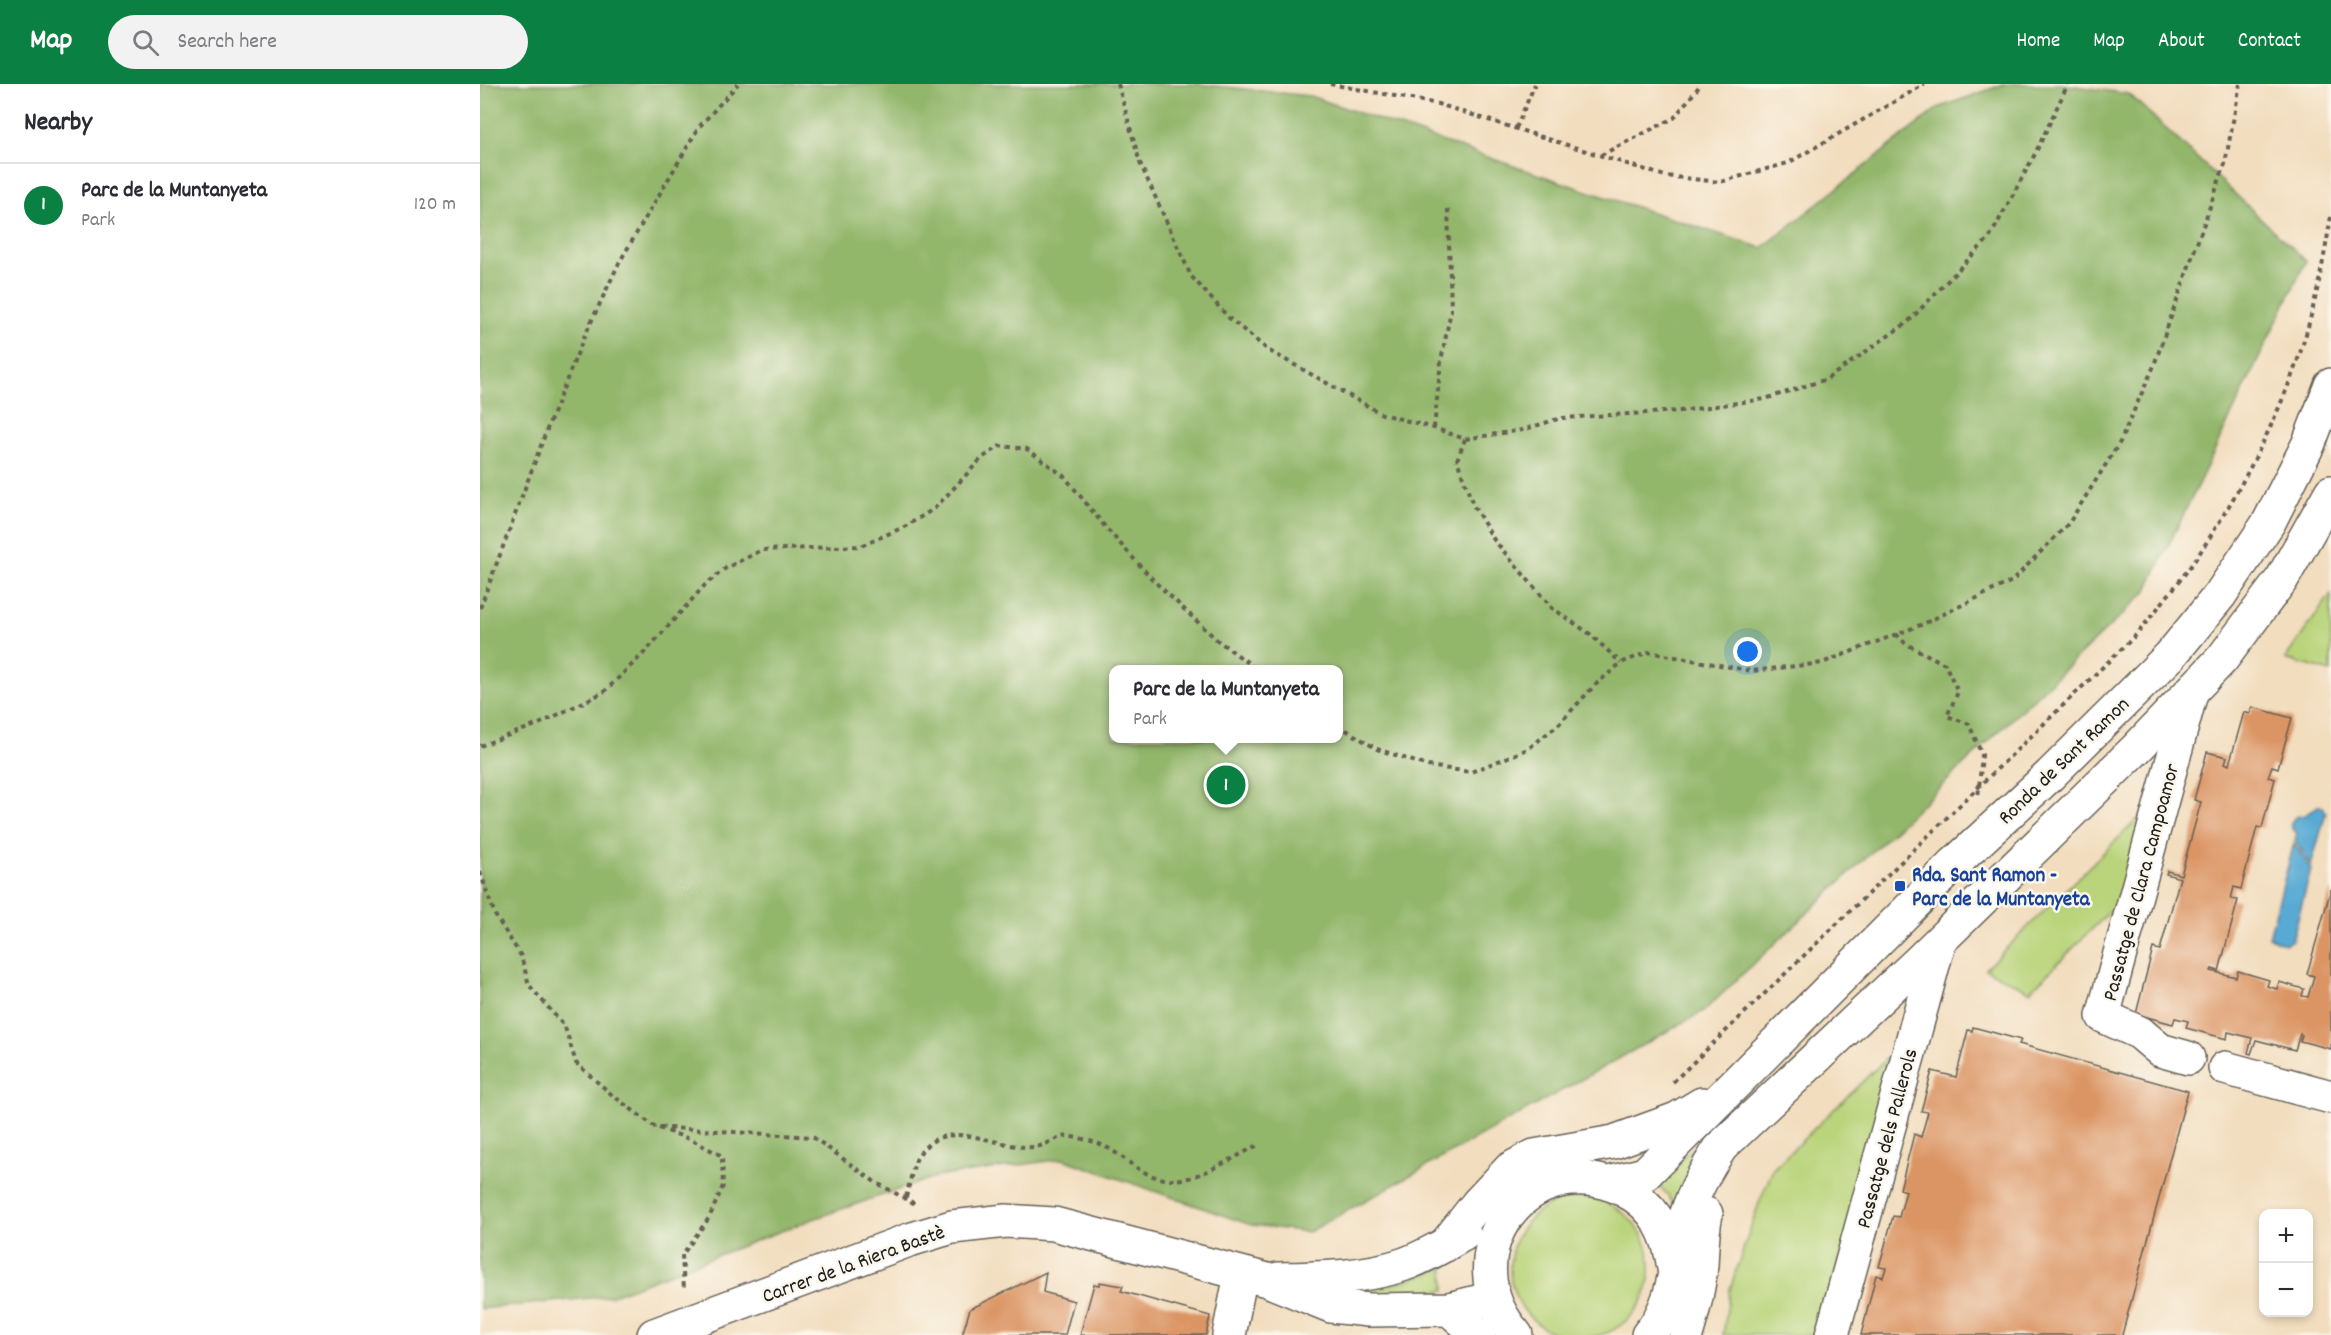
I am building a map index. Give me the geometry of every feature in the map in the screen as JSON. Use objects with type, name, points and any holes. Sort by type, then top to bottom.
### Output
[{"type":"street","name":"Ronda de Sant Ramon","points":[[1609,1183],[1645,1174],[1955,864],[2050,775],[2170,656],[2220,595],[2269,522],[2308,443],[2331,385]]},
{"type":"street","name":"Ronda de Sant Ramon","points":[[1661,1332],[1687,1214],[1702,1176],[1721,1148],[1940,942],[2138,747],[2222,659],[2282,579],[2331,492]]},
{"type":"street","name":"Passatge de Clara Campoamor","points":[[2188,1058],[2160,1050],[2140,1033],[2103,1016],[2192,690]]},
{"type":"street","name":"Passatge dels Pallerols","points":[[1832,1335],[1940,942]]},
{"type":"street","points":[[2224,1068],[2331,1097]]},
{"type":"street","name":"Ronda de Sant Ramon","points":[[1445,1245],[1478,1203],[1510,1169],[1534,1156],[1614,1142],[1677,1119],[1731,1088]]},
{"type":"street","name":"Ronda de Sant Ramon","points":[[1661,1332],[1696,1300],[1701,1266],[1701,1236],[1709,1198],[1742,1126]]},
{"type":"street","name":"Ronda de Sant Ramon","points":[[1516,1335],[1504,1322],[1493,1298],[1489,1274],[1491,1249],[1500,1226],[1515,1206],[1535,1191],[1558,1181],[1584,1178],[1609,1183],[1635,1196],[1657,1217],[1670,1243],[1674,1273]]},
{"type":"street","name":"Carrer de la Riera Bastè","points":[[1254,1277],[1329,1277],[1403,1265],[1445,1245],[1515,1206]]},
{"type":"street","name":"Carrer de la Riera Bastè","points":[[672,1330],[909,1240],[952,1227],[1006,1221],[1054,1224],[1254,1277],[1330,1306],[1369,1310],[1449,1309],[1493,1298]]},
{"type":"street","points":[[1229,1335],[1254,1277]]},
{"type":"street","points":[[1449,1309],[1479,1335]]},
{"type":"path","points":[[480,608],[552,416],[584,337],[619,263],[699,127],[738,84]]},
{"type":"path","points":[[1118,84],[1140,163],[1191,276],[1229,318],[1268,350],[1382,414],[1465,439],[1522,430],[1561,418],[1680,411],[1765,399],[1827,379],[1908,322],[1990,237],[2035,154],[2068,84]]},
{"type":"path","points":[[1330,84],[1438,104],[1665,176],[1720,182],[1788,163],[1925,84]]},
{"type":"path","points":[[1516,128],[1535,84]]},
{"type":"path","points":[[1601,155],[1674,118],[1701,84]]},
{"type":"path","points":[[1343,728],[1377,749],[1428,766],[1471,772],[1528,749],[1559,724],[1594,686],[1621,663],[1648,652],[1752,671],[1822,663],[1923,624],[2012,581],[2069,523],[2120,442],[2153,368],[2225,164],[2240,84]]},
{"type":"path","points":[[1434,428],[1441,361],[1451,310],[1448,208]]},
{"type":"path","points":[[1681,1072],[1812,950],[2137,634],[2200,552],[2250,470],[2278,410],[2299,357],[2321,274],[2331,216]]},
{"type":"path","points":[[1465,439],[1457,460],[1473,505],[1494,540],[1552,608],[1590,634],[1621,663]]},
{"type":"path","points":[[480,746],[541,723],[604,692],[645,652],[705,585],[726,568],[762,550],[861,546],[906,526],[935,508],[982,458],[1000,446],[1027,448],[1065,477],[1106,528],[1154,581],[1217,640],[1252,665]]},
{"type":"path","points":[[1896,634],[1906,644],[1944,664],[1958,692],[1947,716],[1969,724],[1982,754],[1977,807]]},
{"type":"path","points":[[480,872],[495,915],[521,956],[529,985],[565,1027],[576,1063],[611,1094],[655,1127],[692,1140],[722,1156],[723,1186],[709,1218],[681,1255],[683,1289],[672,1330]]},
{"type":"path","points":[[655,1127],[813,1137],[875,1182],[915,1202],[939,1232]]},
{"type":"path","points":[[906,1197],[913,1179],[916,1159],[932,1141],[953,1135],[979,1137],[1017,1146],[1037,1147],[1064,1136],[1098,1143],[1150,1176],[1184,1179],[1258,1145]]},
{"type":"green space","points":[[480,84],[1197,84],[1310,96],[1762,248],[1938,108],[2004,84],[2062,84],[2129,94],[2306,261],[2146,592],[1704,1011],[1309,1232],[1251,1225],[1063,1159],[935,1177],[813,1219],[610,1296],[480,1309]]},
{"type":"green space","points":[[2331,594],[2331,672],[2285,659]]},
{"type":"green space","points":[[2146,811],[2117,904],[2030,991],[1985,969]]},
{"type":"green space","points":[[1898,1047],[1819,1335],[1723,1335],[1730,1289],[1773,1169]]},
{"type":"green space","points":[[1735,1106],[1740,1114],[1675,1208],[1668,1195],[1657,1184]]},
{"type":"green space","points":[[1566,1199],[1594,1199],[1619,1210],[1638,1229],[1649,1254],[1649,1282],[1638,1307],[1619,1326],[1597,1336],[1563,1336],[1541,1326],[1522,1307],[1511,1282],[1511,1254],[1522,1229],[1541,1210]]},
{"type":"green space","points":[[1444,1268],[1445,1290],[1395,1298],[1331,1292],[1389,1285]]},
{"type":"water","points":[[2318,806],[2323,806],[2326,813],[2311,866],[2295,840],[2297,833],[2292,829],[2291,823],[2295,817],[2305,815]]},
{"type":"water","points":[[2294,843],[2311,870],[2292,940],[2286,944],[2269,937]]},
{"type":"building","points":[[2252,707],[2292,718],[2278,768],[2272,766],[2268,777],[2275,779],[2262,828],[2257,827],[2241,889],[2234,887],[2231,899],[2238,900],[2219,971],[2212,969],[2211,971],[2236,977],[2238,971],[2269,980],[2267,986],[2277,989],[2279,982],[2304,989],[2302,996],[2308,997],[2314,976],[2307,974],[2331,889],[2331,1049],[2300,1041],[2302,1035],[2300,1034],[2295,1050],[2256,1040],[2251,1054],[2248,1053],[2252,1038],[2228,1032],[2227,1039],[2186,1028],[2188,1021],[2175,1018],[2173,1024],[2136,1014],[2153,948],[2160,950],[2180,878],[2166,874],[2167,871],[2181,875],[2201,802],[2194,800],[2207,752],[2227,757],[2225,763],[2229,765],[2244,712],[2250,714]]},
{"type":"building","points":[[1973,1027],[2021,1040],[2019,1044],[2188,1091],[2122,1335],[1861,1335],[1876,1275],[1883,1277],[1886,1268],[1879,1267],[1893,1216],[1899,1217],[1906,1191],[1900,1189],[1914,1134],[1921,1137],[1928,1112],[1921,1111],[1932,1071],[1956,1077],[1968,1030],[1972,1031]]},
{"type":"building","points":[[1046,1272],[1043,1292],[1074,1301],[1065,1335],[962,1335],[970,1309]]},
{"type":"building","points":[[1099,1282],[1123,1286],[1121,1291],[1210,1316],[1206,1335],[1080,1335],[1094,1284],[1099,1285]]},
{"type":"place","name":"Parc de la Muntanyeta","points":[[1226,785]]},
{"type":"place","name":"Rda. Sant Ramon - Parc de la Muntanyeta","points":[[1900,886]]}]
